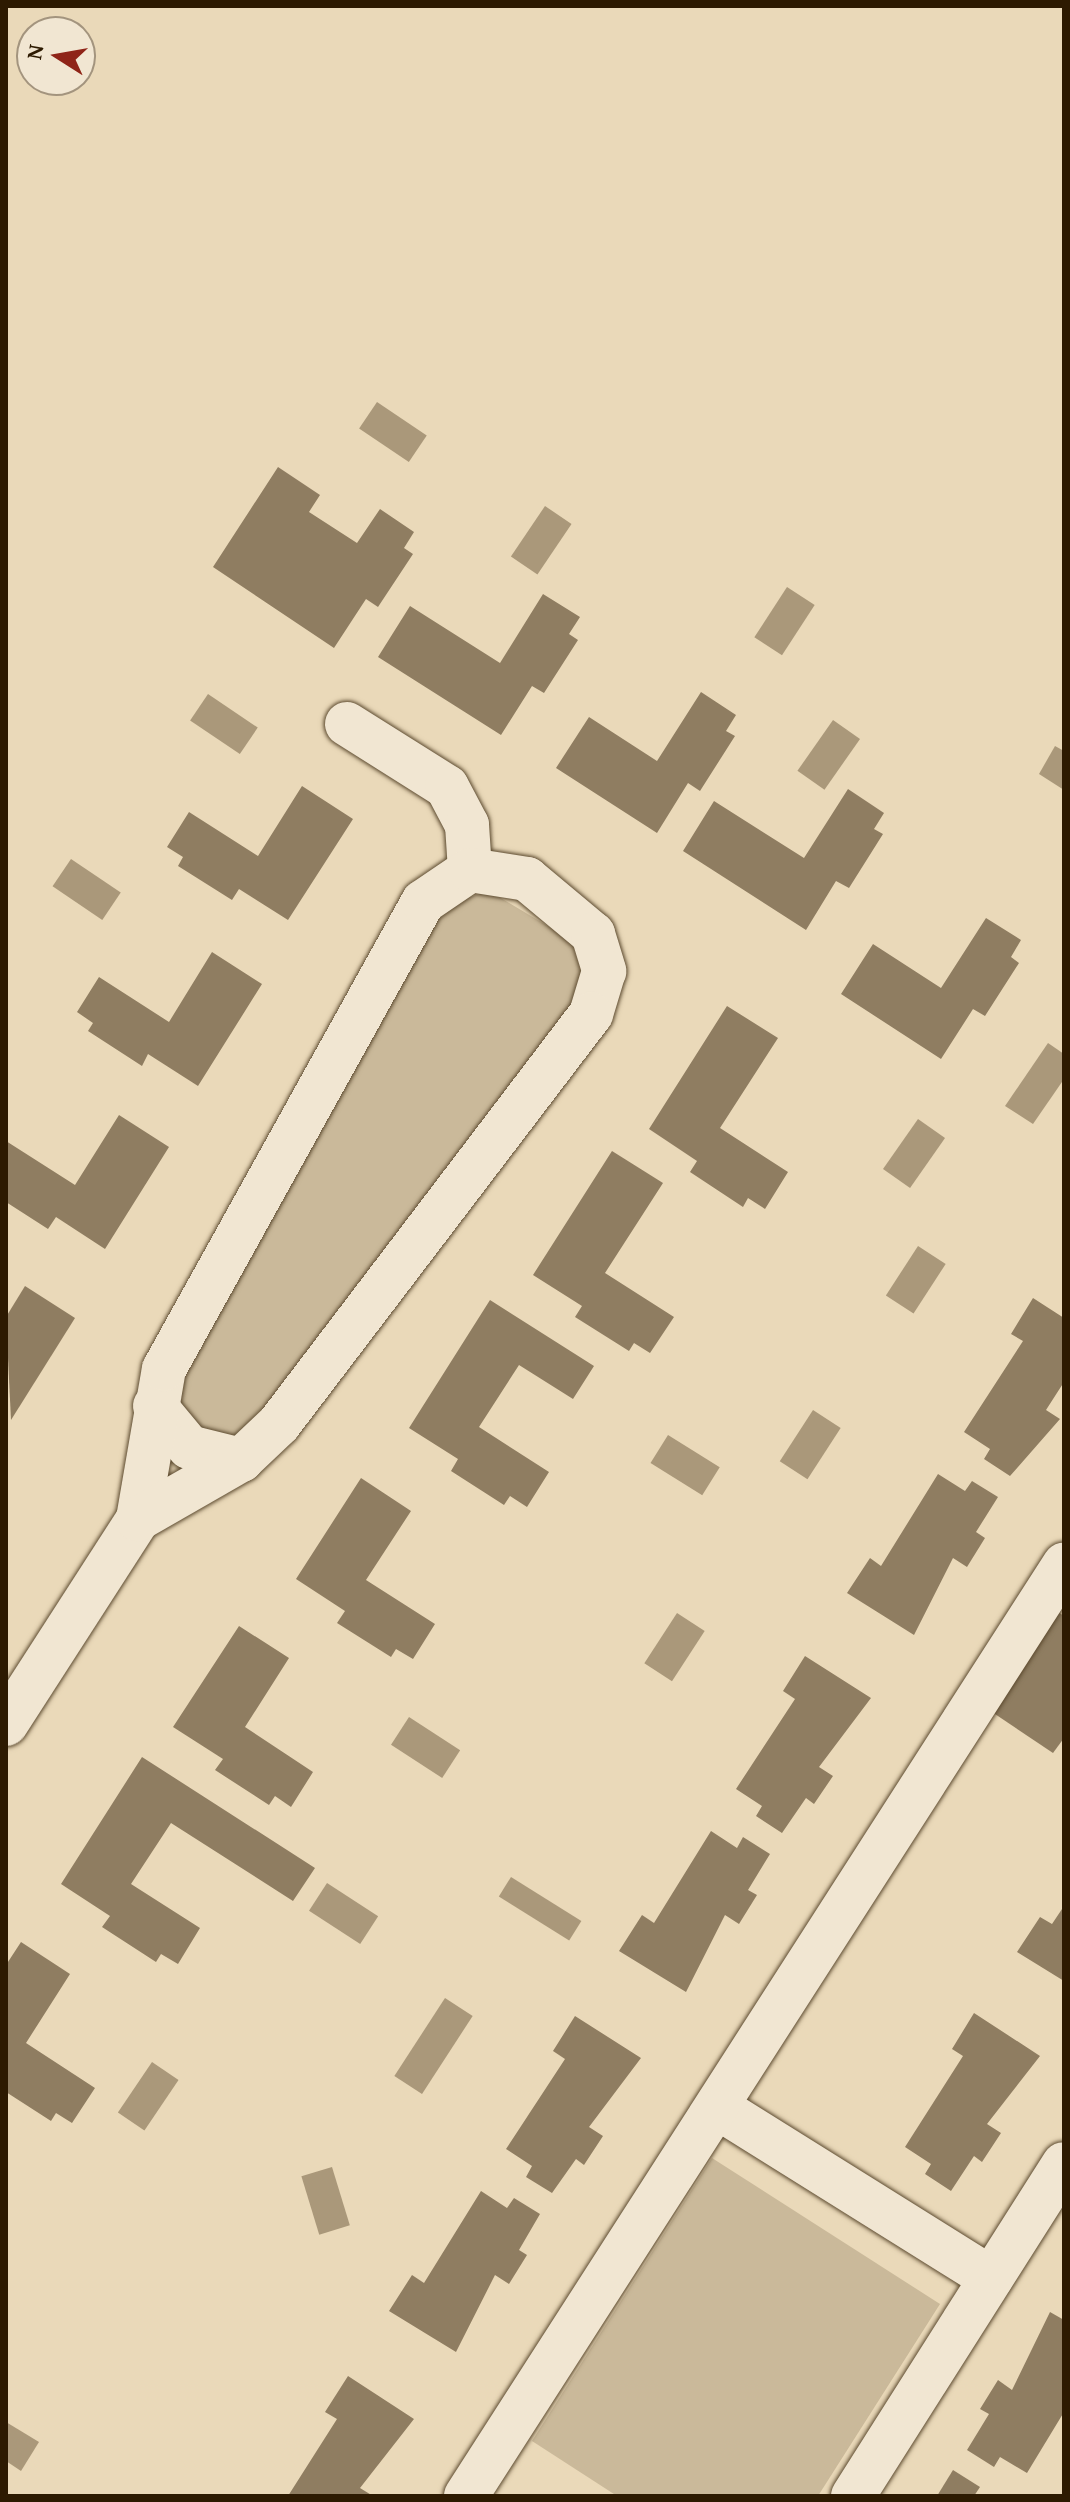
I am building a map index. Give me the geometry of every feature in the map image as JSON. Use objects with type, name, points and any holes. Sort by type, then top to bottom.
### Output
[{"type":"street","points":[[347,724],[447,787],[467,825],[470,870]]},
{"type":"street","points":[[6,1724],[138,1519],[155,1406],[174,1346],[423,902],[470,870],[527,879],[583,919],[602,957],[598,1000],[279,1424],[241,1460],[138,1519]]},
{"type":"street","points":[[155,1406],[189,1447],[241,1460]]},
{"type":"street","points":[[466,2496],[1064,1565]]},
{"type":"street","points":[[717,2107],[991,2278]]},
{"type":"street","points":[[853,2496],[1064,2164]]},
{"type":"shaded area","points":[[377,402],[427,436],[409,462],[359,429]]},
{"type":"shaded area","points":[[545,506],[572,524],[537,574],[511,557]]},
{"type":"shaded area","points":[[787,587],[815,605],[782,655],[754,637]]},
{"type":"shaded area","points":[[208,694],[258,728],[240,754],[190,721]]},
{"type":"shaded area","points":[[833,720],[860,739],[824,790],[797,771]]},
{"type":"shaded area","points":[[1055,746],[1064,751],[1064,790],[1039,774]]},
{"type":"shaded area","points":[[71,859],[121,893],[102,920],[53,886]]},
{"type":"shaded area","points":[[489,891],[571,940],[582,974],[579,994],[253,1425],[223,1444],[177,1410],[178,1379],[437,921],[455,902]]},
{"type":"shaded area","points":[[1048,1043],[1064,1054],[1064,1079],[1033,1124],[1005,1106]]},
{"type":"shaded area","points":[[918,1119],[945,1138],[910,1188],[883,1169]]},
{"type":"shaded area","points":[[918,1246],[946,1264],[914,1313],[886,1295]]},
{"type":"shaded area","points":[[813,1410],[841,1428],[807,1479],[780,1461]]},
{"type":"shaded area","points":[[668,1435],[720,1467],[702,1495],[651,1463]]},
{"type":"shaded area","points":[[677,1613],[705,1631],[672,1681],[644,1663]]},
{"type":"shaded area","points":[[409,1717],[460,1750],[442,1778],[391,1745]]},
{"type":"shaded area","points":[[511,1877],[581,1921],[569,1940],[499,1897]]},
{"type":"shaded area","points":[[327,1883],[378,1916],[360,1944],[309,1911]]},
{"type":"shaded area","points":[[445,1998],[473,2016],[422,2094],[394,2076]]},
{"type":"shaded area","points":[[152,2062],[179,2080],[144,2130],[118,2113]]},
{"type":"shaded area","points":[[712,2158],[940,2304],[818,2496],[617,2496],[532,2441]]},
{"type":"shaded area","points":[[332,2167],[350,2225],[319,2235],[301,2176]]},
{"type":"shaded area","points":[[6,2422],[39,2442],[21,2471],[6,2461]]},
{"type":"building","points":[[278,467],[320,495],[309,512],[357,543],[380,509],[414,532],[404,548],[413,554],[378,607],[366,599],[334,648],[213,567]]},
{"type":"building","points":[[543,594],[580,617],[569,634],[578,640],[544,693],[532,686],[501,735],[378,657],[410,606],[500,663]]},
{"type":"building","points":[[701,692],[736,715],[726,731],[735,736],[700,791],[688,783],[657,833],[556,768],[589,717],[657,761]]},
{"type":"building","points":[[302,786],[353,819],[288,920],[239,889],[232,900],[178,866],[183,857],[167,847],[189,812],[258,856]]},
{"type":"building","points":[[848,789],[884,813],[874,829],[883,834],[849,888],[836,881],[806,930],[683,851],[714,801],[804,858]]},
{"type":"building","points":[[986,918],[1021,940],[1011,957],[1019,963],[985,1016],[973,1009],[941,1059],[841,994],[873,944],[941,988]]},
{"type":"building","points":[[212,952],[262,984],[198,1086],[148,1054],[142,1066],[88,1031],[93,1023],[77,1012],[99,977],[169,1022]]},
{"type":"building","points":[[727,1006],[778,1038],[720,1128],[788,1172],[765,1209],[748,1198],[743,1207],[690,1172],[697,1161],[649,1129]]},
{"type":"building","points":[[119,1115],[169,1147],[105,1249],[56,1217],[48,1229],[6,1202],[6,1141],[75,1185]]},
{"type":"building","points":[[612,1151],[663,1183],[605,1273],[674,1317],[650,1353],[634,1343],[629,1351],[575,1317],[582,1306],[533,1275]]},
{"type":"building","points":[[25,1286],[75,1318],[11,1420],[6,1317]]},
{"type":"building","points":[[1033,1298],[1064,1318],[1064,1382],[1046,1410],[1060,1419],[1010,1476],[984,1459],[990,1449],[964,1432],[1023,1341],[1011,1334]]},
{"type":"building","points":[[490,1300],[594,1366],[573,1399],[519,1365],[479,1427],[549,1472],[527,1507],[510,1496],[504,1505],[451,1471],[458,1459],[409,1428]]},
{"type":"building","points":[[938,1474],[965,1491],[972,1481],[998,1497],[976,1532],[985,1538],[967,1567],[953,1558],[914,1635],[847,1593],[870,1558],[881,1566]]},
{"type":"building","points":[[361,1478],[411,1511],[366,1580],[435,1624],[413,1659],[396,1649],[391,1657],[337,1623],[345,1611],[296,1579]]},
{"type":"building","points":[[1055,1610],[1064,1616],[1064,1738],[1053,1753],[989,1710]]},
{"type":"building","points":[[239,1626],[289,1658],[245,1727],[313,1772],[291,1807],[275,1796],[269,1805],[215,1770],[223,1759],[173,1727]]},
{"type":"building","points":[[805,1656],[871,1698],[819,1767],[833,1776],[814,1804],[806,1798],[782,1833],[756,1816],[762,1806],[736,1789],[795,1699],[783,1691]]},
{"type":"building","points":[[142,1757],[315,1868],[293,1901],[171,1823],[131,1884],[200,1928],[178,1964],[161,1954],[156,1962],[102,1927],[110,1916],[61,1884]]},
{"type":"building","points":[[711,1831],[737,1848],[743,1837],[770,1854],[748,1890],[757,1895],[739,1924],[725,1915],[686,1992],[619,1951],[642,1915],[654,1923]]},
{"type":"building","points":[[1064,1906],[1064,1981],[1017,1952],[1040,1917],[1052,1924]]},
{"type":"building","points":[[21,1942],[70,1974],[26,2043],[95,2088],[72,2123],[56,2113],[51,2121],[6,2092],[6,1965]]},
{"type":"building","points":[[974,2013],[1040,2056],[987,2124],[1001,2133],[982,2162],[974,2156],[951,2191],[925,2174],[931,2164],[905,2147],[963,2056],[952,2049]]},
{"type":"building","points":[[575,2016],[641,2058],[589,2127],[603,2136],[584,2165],[576,2159],[552,2193],[526,2177],[532,2166],[506,2149],[565,2059],[553,2051]]},
{"type":"building","points":[[481,2191],[507,2208],[514,2198],[540,2214],[519,2250],[527,2255],[509,2284],[495,2275],[456,2352],[389,2311],[412,2275],[424,2283]]},
{"type":"building","points":[[1050,2312],[1064,2320],[1064,2412],[1027,2473],[1000,2457],[994,2467],[967,2450],[989,2414],[980,2409],[998,2380],[1012,2390]]},
{"type":"building","points":[[348,2376],[414,2419],[360,2488],[373,2496],[288,2496],[337,2419],[325,2412]]},
{"type":"building","points":[[953,2470],[980,2487],[974,2496],[937,2496]]}]
